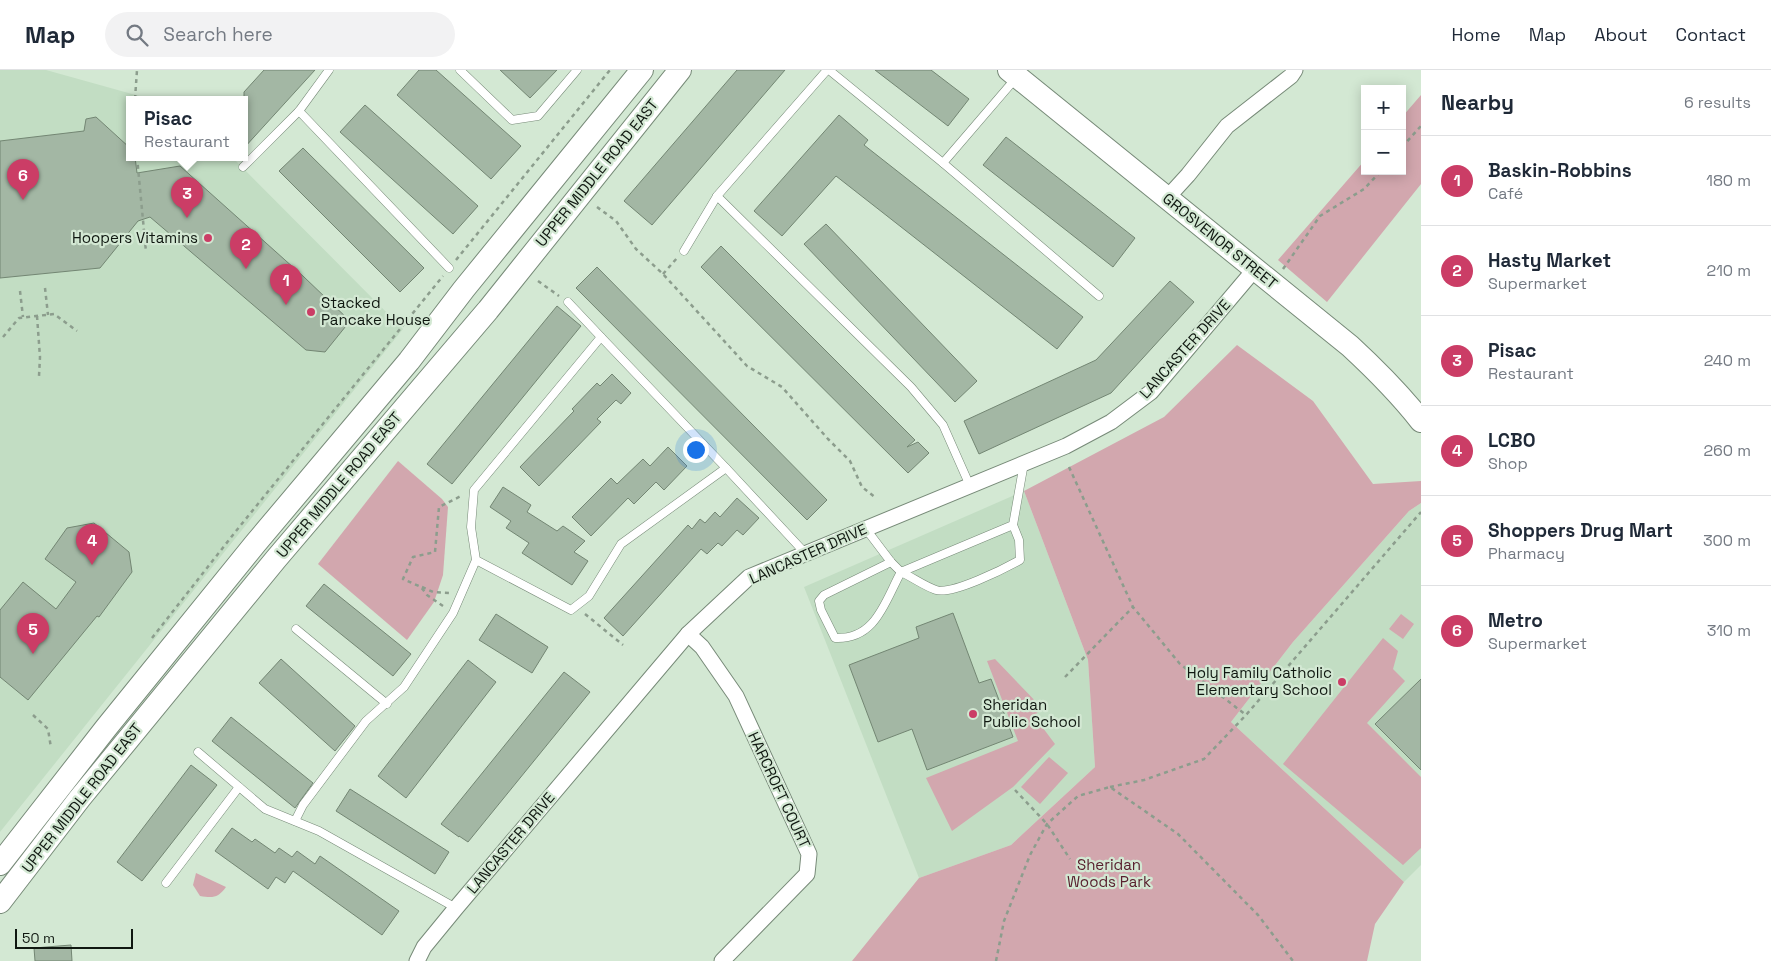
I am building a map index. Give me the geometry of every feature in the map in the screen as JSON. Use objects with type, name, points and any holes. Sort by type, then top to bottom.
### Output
[{"type":"main road","name":"UPPER MIDDLE ROAD EAST","points":[[0,864],[106,728],[255,544],[409,361],[464,289],[642,70]]},
{"type":"main road","name":"UPPER MIDDLE ROAD EAST","points":[[0,902],[80,798],[276,559],[488,310],[680,70]]},
{"type":"main road","name":"GROSVENOR STREET","points":[[1016,72],[1377,370],[1421,421]]},
{"type":"street","points":[[1167,198],[1227,126],[1291,76],[1295,70]]},
{"type":"street","name":"LANCASTER DRIVE","points":[[416,961],[424,947],[456,908],[688,634],[749,577],[1066,446],[1111,422],[1151,392],[1254,269]]},
{"type":"street","name":"HARCROFT COURT","points":[[688,634],[702,647],[736,696],[809,854],[807,874],[722,961]]},
{"type":"lane","points":[[243,167],[298,111],[329,70]]},
{"type":"lane","points":[[460,70],[512,120],[538,116],[577,70]]},
{"type":"lane","points":[[684,251],[717,196],[828,70],[943,163],[1099,296]]},
{"type":"lane","points":[[943,163],[1016,72]]},
{"type":"lane","points":[[298,111],[450,268]]},
{"type":"lane","points":[[717,196],[911,387],[943,425],[970,486]]},
{"type":"lane","points":[[568,302],[806,554]]},
{"type":"lane","points":[[295,821],[303,805],[366,721],[404,687],[453,613],[476,560],[470,527],[474,490],[601,337]]},
{"type":"lane","points":[[866,529],[901,572],[936,590],[945,590],[967,584],[1020,560],[1019,540],[1013,525],[1024,463]]},
{"type":"lane","points":[[476,560],[571,610],[589,596],[622,544],[726,468]]},
{"type":"lane","points":[[891,562],[824,595],[819,601],[834,638],[845,638],[862,632],[875,622],[901,572],[1013,525]]},
{"type":"lane","points":[[296,629],[387,704]]},
{"type":"lane","points":[[198,752],[265,809],[319,831],[456,908]]},
{"type":"lane","points":[[166,883],[239,787]]},
{"type":"path","points":[[135,96],[137,70]]},
{"type":"path","points":[[149,643],[236,531],[610,70]]},
{"type":"path","points":[[1406,143],[1421,126]]},
{"type":"path","points":[[137,161],[146,252]]},
{"type":"path","points":[[1273,284],[1320,216],[1364,189],[1377,175]]},
{"type":"path","points":[[597,207],[616,222],[636,249],[663,274],[747,366],[782,387],[850,461],[862,487],[876,498]]},
{"type":"path","points":[[663,274],[684,251]]},
{"type":"path","points":[[538,281],[568,302]]},
{"type":"path","points":[[45,288],[48,315]]},
{"type":"path","points":[[20,291],[23,317]]},
{"type":"path","points":[[3,336],[19,318],[54,314],[77,331]]},
{"type":"path","points":[[37,316],[40,357],[39,376]]},
{"type":"path","points":[[1070,467],[1133,606],[1180,664],[1246,715]]},
{"type":"path","points":[[462,593],[433,592],[403,579],[414,557],[436,552],[439,507],[474,490]]},
{"type":"path","points":[[996,961],[1004,921],[1030,855],[1047,824],[1078,796],[1144,780],[1204,759],[1246,715],[1421,512]]},
{"type":"path","points":[[421,587],[427,595],[453,613]]},
{"type":"path","points":[[577,606],[594,623],[623,645]]},
{"type":"path","points":[[1065,677],[1133,606]]},
{"type":"path","points":[[33,715],[48,729],[51,748]]},
{"type":"path","points":[[1110,787],[1178,834],[1258,915],[1293,961]]},
{"type":"path","points":[[1015,790],[1047,824],[1070,859]]},
{"type":"shaded area","points":[[0,70],[46,70],[139,96],[126,96],[126,161],[236,161],[403,329],[0,832]]},
{"type":"shaded area","name":"Sheridan Public School","points":[[1024,491],[1088,660],[1095,767],[1011,845],[919,878],[804,587]]},
{"type":"shaded area","name":"Holy Family Catholic Elementary School","points":[[1421,503],[1421,865],[1404,882],[1231,722],[1293,642],[1409,511]]},
{"type":"green space","points":[[1421,95],[1421,184],[1327,302],[1278,260],[1361,165],[1361,175],[1406,175],[1406,112]]},
{"type":"green space","name":"Sheridan Woods Park","points":[[1237,345],[1313,401],[1373,484],[1421,481],[1421,503],[1409,511],[1293,642],[1231,722],[1404,882],[1375,924],[1367,961],[852,961],[919,878],[1011,845],[1095,767],[1088,660],[1024,491],[1164,417]]},
{"type":"green space","points":[[398,461],[442,499],[448,507],[443,575],[434,602],[407,640],[318,564]]},
{"type":"green space","points":[[1401,614],[1414,624],[1403,639],[1389,629]]},
{"type":"green space","points":[[1383,638],[1398,651],[1393,669],[1405,681],[1367,723],[1421,777],[1421,848],[1403,865],[1283,764]]},
{"type":"green space","points":[[995,659],[1042,708],[1034,716],[1055,744],[1013,787],[952,831],[926,778],[1018,741],[987,661]]},
{"type":"green space","points":[[1049,757],[1068,773],[1040,804],[1021,787]]},
{"type":"green space","points":[[196,873],[226,887],[215,896],[200,896],[193,885]]},
{"type":"building","points":[[264,70],[315,70],[248,144],[248,96],[244,96],[244,92]]},
{"type":"building","points":[[419,70],[436,70],[521,146],[491,179],[397,95]]},
{"type":"building","points":[[500,70],[557,70],[530,98]]},
{"type":"building","points":[[737,70],[785,70],[652,225],[624,201]]},
{"type":"building","points":[[875,70],[931,70],[969,99],[948,126]]},
{"type":"building","points":[[365,105],[478,206],[453,234],[340,132]]},
{"type":"building","points":[[839,115],[868,140],[864,145],[1083,317],[1057,349],[836,176],[782,236],[754,211]]},
{"type":"building","points":[[96,117],[126,144],[126,161],[136,161],[137,173],[180,166],[304,277],[350,321],[325,352],[306,350],[150,217],[138,221],[100,268],[0,278],[0,141],[84,131],[86,119]]},
{"type":"building","points":[[1006,137],[1135,238],[1113,267],[983,165]]},
{"type":"building","points":[[303,148],[424,268],[400,292],[279,171]]},
{"type":"building","points":[[826,224],[977,381],[955,402],[804,244]]},
{"type":"building","points":[[721,246],[915,440],[907,447],[918,442],[929,453],[908,473],[701,267]]},
{"type":"building","points":[[597,267],[827,500],[807,520],[576,288]]},
{"type":"building","points":[[1170,281],[1194,302],[1111,393],[979,454],[964,421],[1096,360]]},
{"type":"building","points":[[557,306],[581,326],[452,484],[427,464]]},
{"type":"building","points":[[612,374],[631,393],[621,404],[616,400],[597,419],[601,422],[539,486],[520,467],[574,411],[572,409],[597,383],[600,386]]},
{"type":"building","points":[[668,447],[687,466],[664,490],[656,482],[634,504],[628,498],[591,536],[572,517],[611,478],[617,484],[643,459],[650,466]]},
{"type":"building","points":[[503,487],[531,505],[527,512],[557,531],[563,526],[585,541],[574,552],[588,561],[572,585],[522,553],[529,543],[506,528],[511,521],[490,507]]},
{"type":"building","points":[[737,498],[759,518],[743,535],[737,530],[722,546],[718,543],[707,554],[701,549],[623,636],[604,618],[688,525],[692,529],[700,519],[705,523],[715,512],[720,517]]},
{"type":"building","points":[[94,523],[129,552],[132,572],[99,617],[97,616],[28,700],[0,677],[0,610],[23,582],[56,609],[76,582],[45,559],[67,528]]},
{"type":"building","points":[[324,584],[411,654],[393,676],[306,606]]},
{"type":"building","points":[[953,613],[979,683],[991,679],[1013,737],[927,770],[912,729],[878,742],[849,665],[919,638],[916,627]]},
{"type":"building","points":[[496,614],[548,647],[532,673],[479,640]]},
{"type":"building","points":[[281,659],[355,726],[335,751],[259,683]]},
{"type":"building","points":[[468,660],[496,682],[406,798],[378,776]]},
{"type":"building","points":[[564,672],[590,692],[468,842],[459,837],[441,824]]},
{"type":"building","points":[[1421,679],[1421,770],[1375,724]]},
{"type":"building","points":[[231,717],[313,783],[295,808],[212,741]]},
{"type":"building","points":[[191,765],[217,785],[142,881],[117,862]]},
{"type":"building","points":[[350,789],[449,852],[435,874],[336,811]]},
{"type":"building","points":[[232,828],[252,842],[255,839],[275,853],[279,848],[292,857],[297,851],[315,864],[320,856],[399,911],[382,935],[293,871],[285,883],[276,877],[268,889],[215,851]]},
{"type":"building","points":[[71,945],[72,961],[35,961],[34,948]]},
{"type":"place","name":"Metro","points":[[23,200]]},
{"type":"place","name":"Pisac","points":[[187,218]]},
{"type":"place","name":"Hoopers Vitamins","points":[[208,238]]},
{"type":"place","name":"Hasty Market","points":[[246,269]]},
{"type":"place","name":"Baskin-Robbins","points":[[286,305]]},
{"type":"place","name":"Stacked Pancake House","points":[[311,312]]},
{"type":"place","name":"LCBO","points":[[92,565]]},
{"type":"place","name":"Shoppers Drug Mart","points":[[33,654]]},
{"type":"place","name":"Holy Family Catholic Elementary School","points":[[1342,682]]},
{"type":"place","name":"Sheridan Public School","points":[[973,714]]}]
